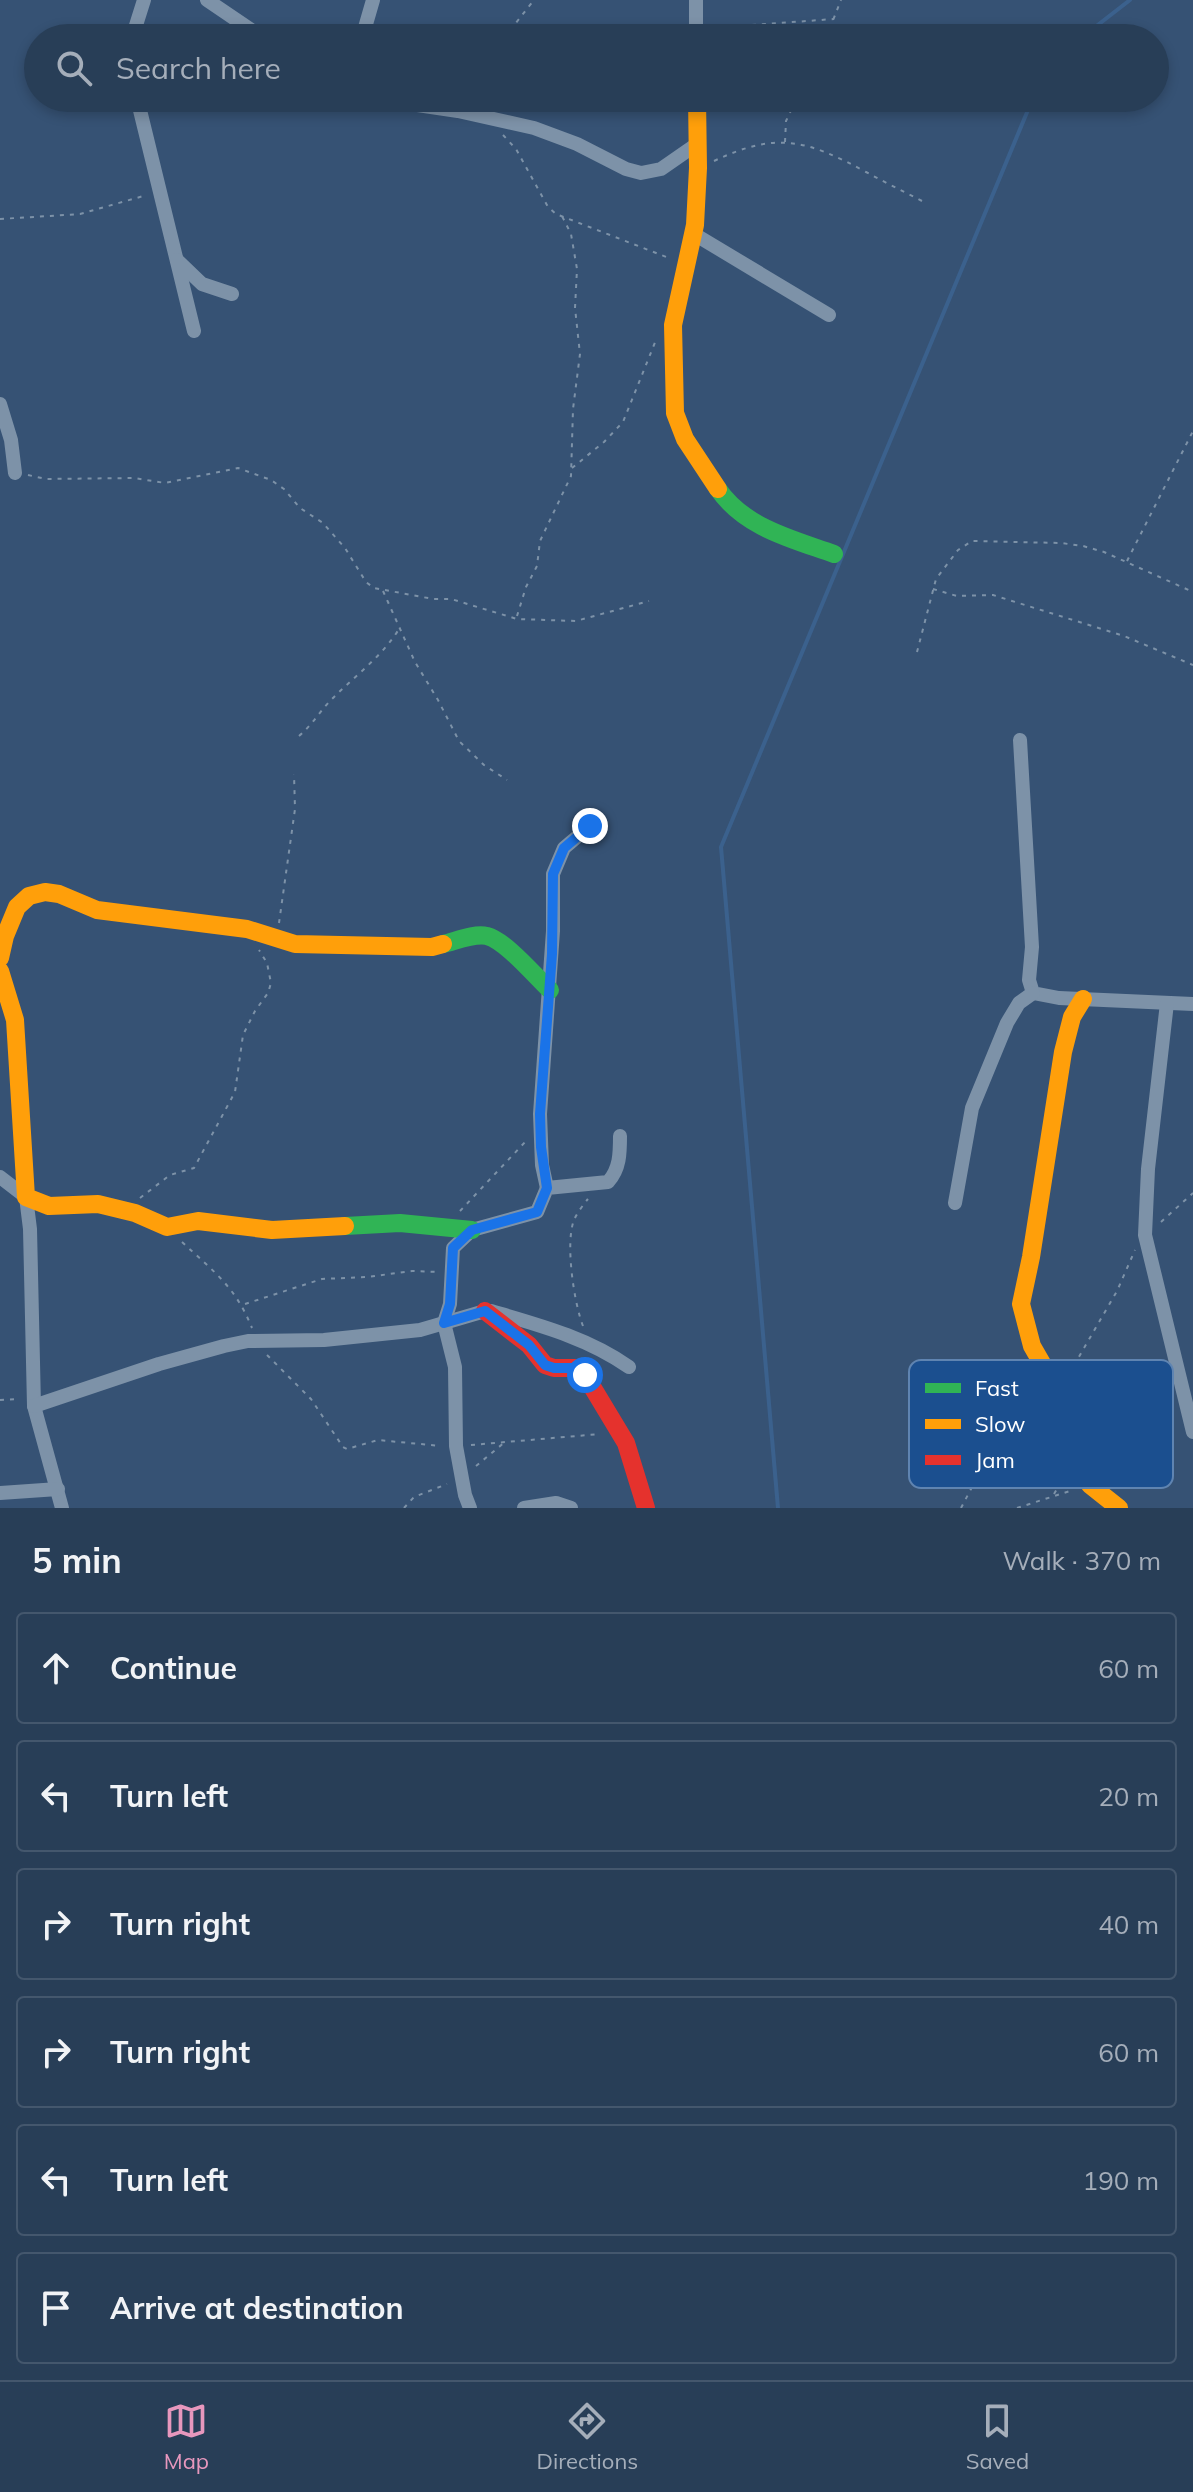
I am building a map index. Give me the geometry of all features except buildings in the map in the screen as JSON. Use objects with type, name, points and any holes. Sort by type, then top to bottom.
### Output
[{"type":"street","points":[[136,24],[144,0]]},
{"type":"street","points":[[207,0],[242,24]]},
{"type":"street","points":[[366,24],[373,0]]},
{"type":"street","points":[[696,0],[696,24]]},
{"type":"street","points":[[140,112],[194,331]]},
{"type":"street","points":[[462,112],[558,136],[626,169],[641,173],[661,169],[697,144]]},
{"type":"street","points":[[697,112],[694,234],[673,325],[675,413],[685,439],[727,502],[745,518],[770,531],[834,554]]},
{"type":"street","points":[[694,234],[829,315]]},
{"type":"street","points":[[174,256],[202,284],[232,294]]},
{"type":"street","points":[[0,404],[11,440],[15,473]]},
{"type":"street","points":[[1020,740],[1032,947],[1029,980],[1033,993]]},
{"type":"street","points":[[0,1177],[26,1197],[49,1206],[86,1202],[135,1213],[167,1227],[198,1221],[272,1230],[400,1223],[472,1230],[533,1215],[547,1188],[540,1129],[550,990],[553,874],[564,848],[590,826]]},
{"type":"street","points":[[0,958],[17,907],[29,896],[45,892],[120,915],[247,929],[278,940],[323,946],[432,947],[487,936],[500,943],[550,990]]},
{"type":"street","points":[[0,971],[15,1020],[30,1229],[34,1402],[62,1508]]},
{"type":"street","points":[[1033,993],[1083,999],[1193,1004]]},
{"type":"street","points":[[955,1203],[972,1108],[1007,1023],[1019,1003],[1033,993]]},
{"type":"street","points":[[1039,1360],[1032,1346],[1021,1304],[1034,1243],[1063,1052],[1072,1017],[1083,999]]},
{"type":"street","points":[[1167,1003],[1148,1169],[1145,1235],[1193,1432]]},
{"type":"street","points":[[547,1188],[608,1182],[614,1175],[620,1136]]},
{"type":"street","points":[[470,1508],[456,1446],[455,1367],[444,1323],[450,1304],[453,1248],[472,1230]]},
{"type":"street","points":[[34,1402],[224,1346],[420,1330],[485,1311],[520,1319],[590,1344],[629,1367]]},
{"type":"street","points":[[485,1311],[529,1345],[545,1365],[575,1368],[585,1375],[638,1474],[646,1508]]},
{"type":"street","points":[[1094,1488],[1119,1508]]},
{"type":"street","points":[[0,1493],[58,1489]]},
{"type":"street","points":[[524,1508],[556,1503],[571,1508]]},
{"type":"path","points":[[515,24],[534,0]]},
{"type":"path","points":[[832,24],[841,0]]},
{"type":"path","points":[[788,24],[834,19]]},
{"type":"path","points":[[785,143],[786,121],[790,112]]},
{"type":"path","points":[[489,119],[516,149],[548,207],[562,216],[686,264]]},
{"type":"path","points":[[698,168],[739,149],[765,143],[785,143],[823,149],[922,201]]},
{"type":"path","points":[[0,219],[80,214],[160,191]]},
{"type":"path","points":[[517,619],[526,587],[537,566],[540,541],[568,485],[571,469],[573,409],[580,354],[575,308],[577,269],[575,251],[562,216]]},
{"type":"path","points":[[571,469],[623,422],[656,338]]},
{"type":"path","points":[[1127,562],[1193,431]]},
{"type":"path","points":[[15,473],[46,479],[134,478],[165,483],[238,468],[271,480],[284,489],[300,508],[329,528],[366,582],[383,590],[451,599],[517,619],[576,621],[649,601]]},
{"type":"path","points":[[917,652],[936,579],[958,550],[972,541],[1061,543],[1104,552],[1193,592]]},
{"type":"path","points":[[933,589],[957,596],[993,595],[1124,636],[1193,665]]},
{"type":"path","points":[[383,590],[415,662],[459,741],[484,765],[507,780]]},
{"type":"path","points":[[299,736],[382,651],[399,628]]},
{"type":"path","points":[[278,940],[295,809],[294,774]]},
{"type":"path","points":[[118,1210],[149,1193],[170,1175],[194,1168],[235,1092],[243,1035],[271,983],[267,963],[247,929]]},
{"type":"path","points":[[446,1227],[540,1129]]},
{"type":"path","points":[[590,1344],[577,1309],[571,1259],[573,1222],[597,1184]]},
{"type":"path","points":[[1077,1360],[1145,1235],[1193,1193]]},
{"type":"path","points":[[167,1227],[234,1291],[257,1341],[271,1360],[311,1399],[347,1449],[378,1440],[456,1446],[618,1432]]},
{"type":"path","points":[[243,1305],[322,1279],[412,1271],[451,1272]]},
{"type":"path","points":[[0,1400],[34,1402]]},
{"type":"path","points":[[404,1508],[426,1490],[461,1477],[507,1440]]},
{"type":"path","points":[[961,1508],[972,1488]]},
{"type":"path","points":[[1054,1494],[1057,1488]]},
{"type":"path","points":[[1017,1508],[1078,1488]]},
{"type":"waterway","points":[[1099,24],[1130,0]]},
{"type":"waterway","points":[[778,1508],[721,847],[1027,112]]},
{"type":"traffic: fast","points":[[718,489],[755,523],[834,554]]},
{"type":"traffic: fast","points":[[443,944],[476,936],[495,939],[550,990]]},
{"type":"traffic: fast","points":[[345,1226],[400,1223],[472,1230]]},
{"type":"traffic: slow","points":[[697,112],[695,225],[673,325],[675,413],[685,439],[718,489]]},
{"type":"traffic: slow","points":[[0,958],[17,907],[29,896],[45,892],[59,894],[97,910],[247,929],[295,944],[432,947],[443,944]]},
{"type":"traffic: slow","points":[[0,971],[15,1020],[26,1197],[49,1206],[98,1204],[135,1213],[167,1227],[198,1221],[272,1230],[345,1226]]},
{"type":"traffic: slow","points":[[1040,1360],[1032,1346],[1021,1304],[1063,1052],[1072,1017],[1083,999]]},
{"type":"traffic: slow","points":[[1094,1488],[1119,1508]]},
{"type":"traffic: jam","points":[[485,1311],[529,1345],[545,1365],[575,1368],[585,1375],[626,1443],[646,1508]]},
{"type":"route","points":[[585,1375],[575,1368],[545,1365],[529,1345],[485,1311],[444,1323],[450,1304],[453,1248],[472,1230],[533,1215],[547,1188],[540,1114],[552,954],[553,874],[564,848],[590,826]]}]
